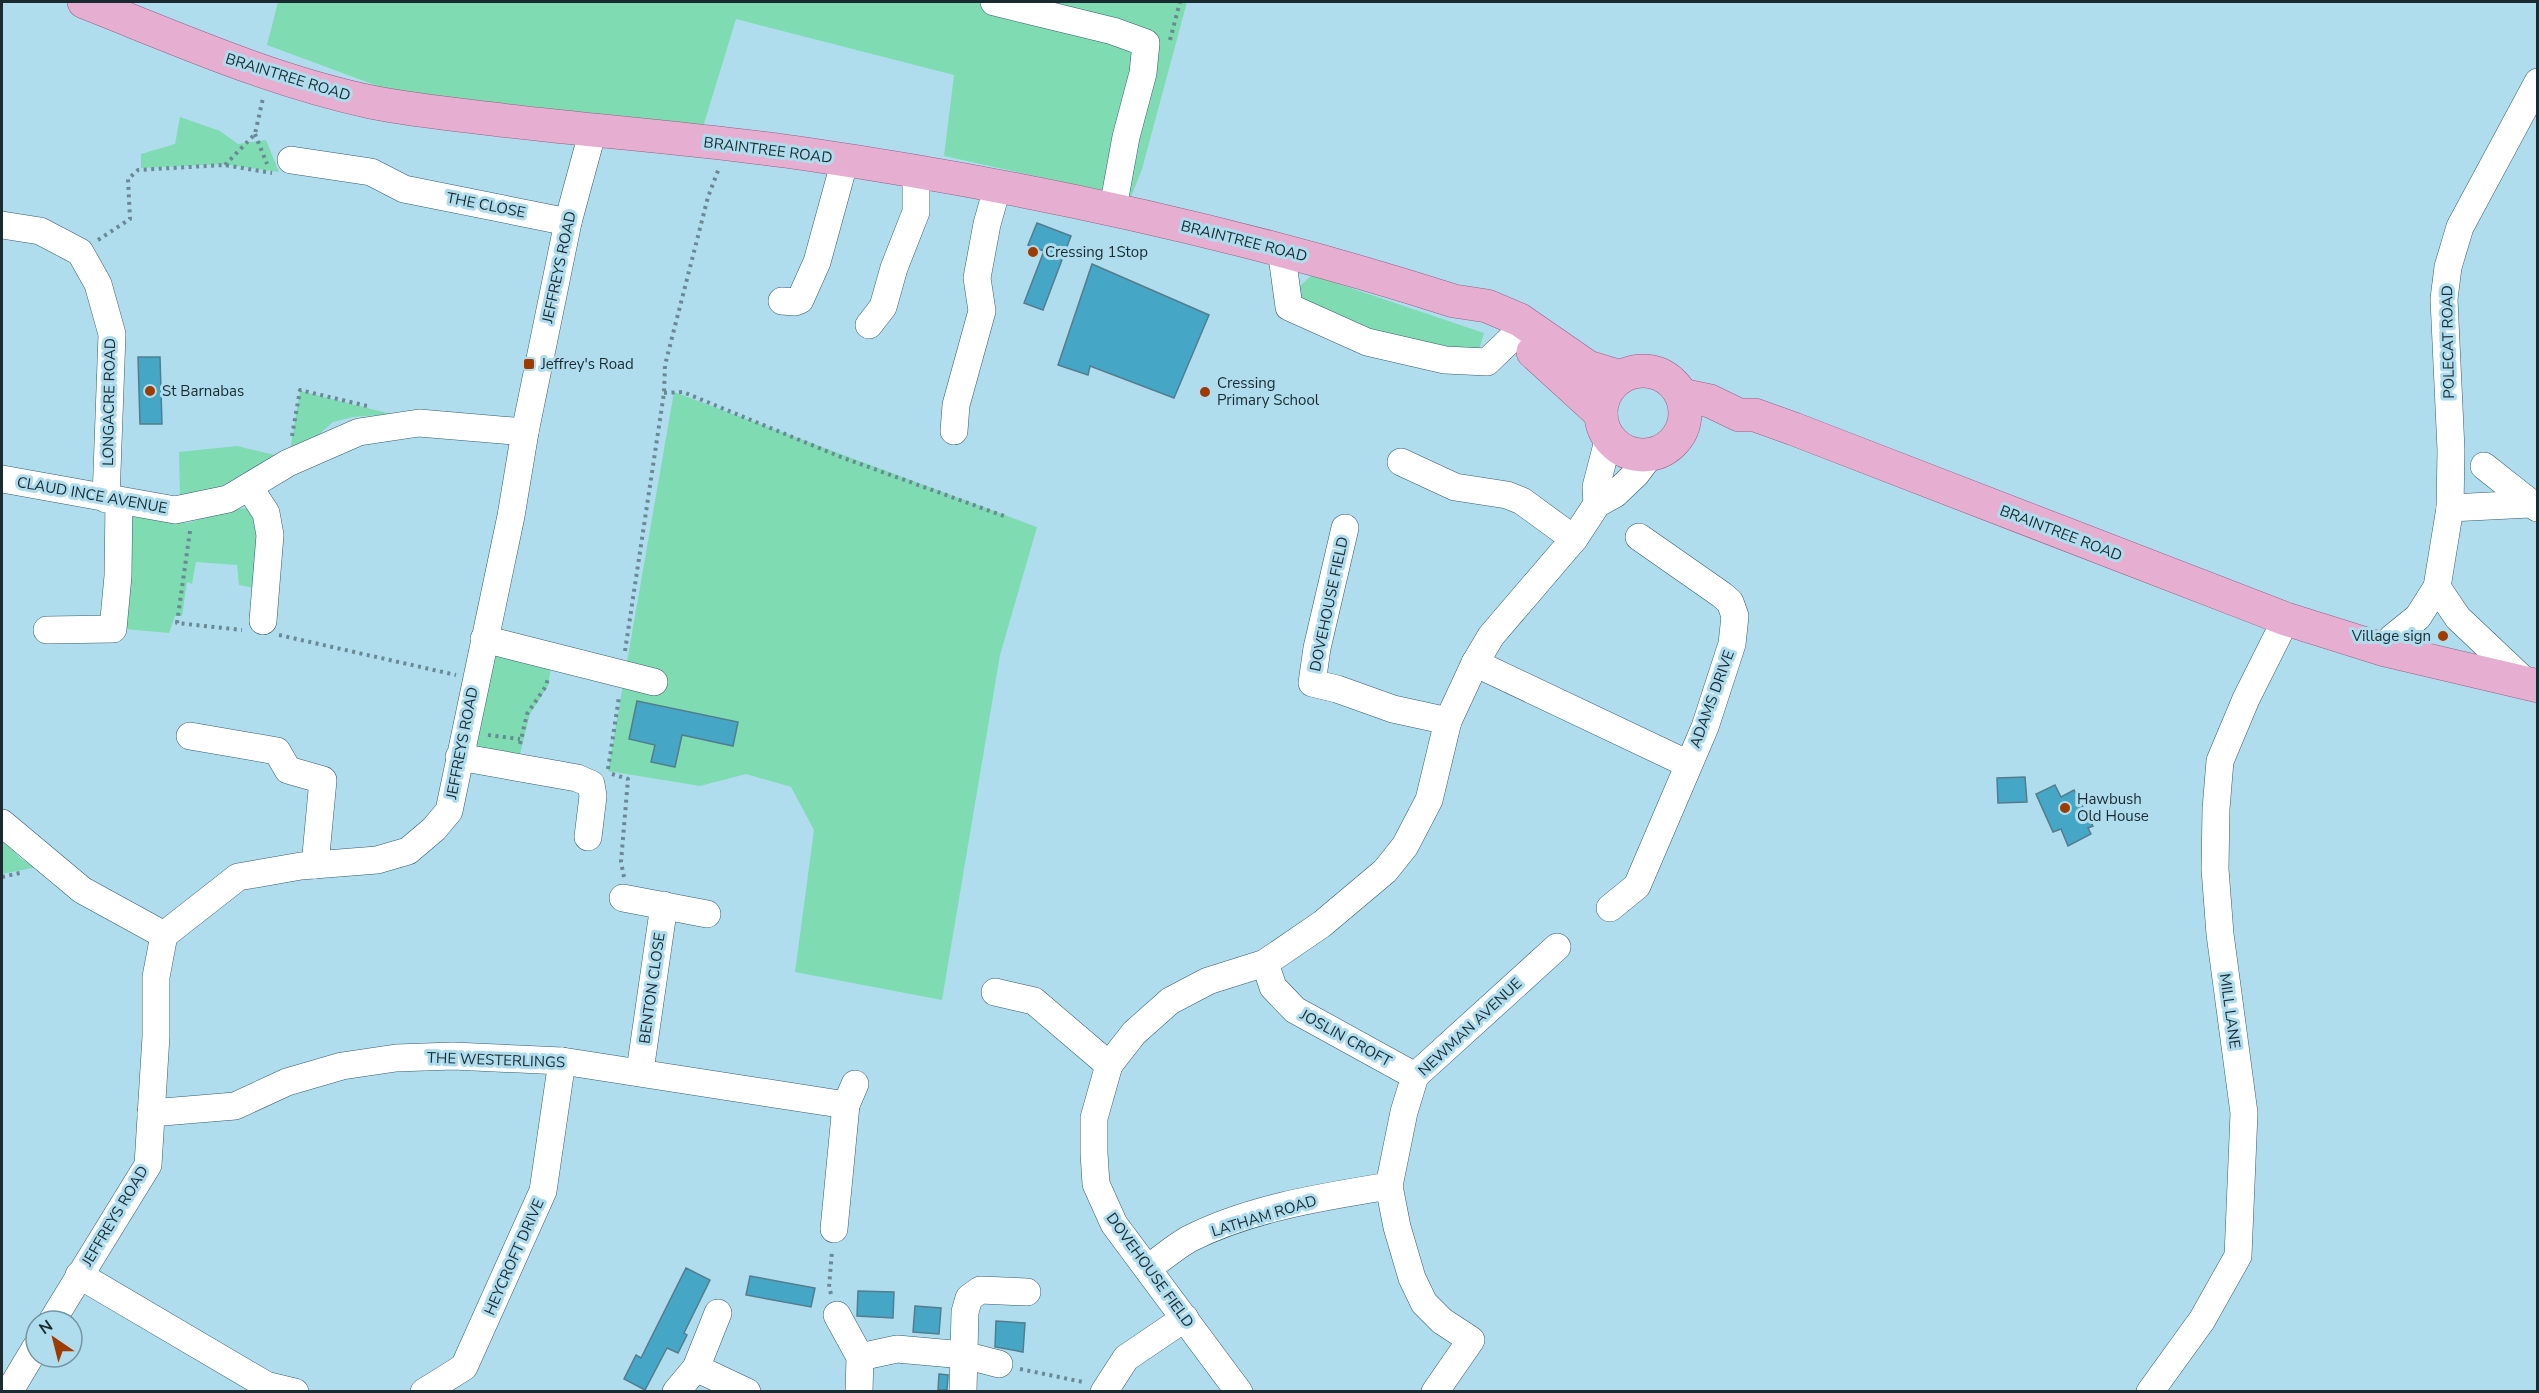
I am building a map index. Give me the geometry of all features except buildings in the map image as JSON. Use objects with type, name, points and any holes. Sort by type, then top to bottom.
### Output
[{"type":"main road","name":"BRAINTREE ROAD","points":[[84,2],[269,73],[332,92],[399,107],[845,160],[998,185],[1113,208],[1281,249],[1454,301],[1487,306],[1520,320],[1588,367],[1622,377]]},
{"type":"main road","name":"BRAINTREE ROAD","points":[[1454,301],[1552,366],[1605,425]]},
{"type":"main road","points":[[1678,437],[1685,415],[1681,395],[1673,383],[1655,372],[1634,372],[1622,377],[1607,392],[1605,425],[1627,451],[1651,454],[1666,448],[1678,437],[1739,415]]},
{"type":"main road","name":"BRAINTREE ROAD","points":[[1681,395],[1710,401],[1739,415],[1755,415],[1794,429],[2286,619],[2385,650],[2534,686]]},
{"type":"street","points":[[994,2],[1113,31],[1146,43],[1143,73],[1126,137],[1113,208]]},
{"type":"street","name":"POLECAT ROAD","points":[[2385,650],[2391,638],[2418,617],[2437,587],[2450,508],[2451,450],[2444,299],[2448,267],[2460,227],[2526,127],[2538,82]]},
{"type":"street","name":"JEFFREYS ROAD","points":[[59,1309],[148,1165],[156,977],[164,935],[238,877],[315,865],[377,860],[408,851],[434,829],[449,811],[461,744],[511,516],[525,432],[568,222],[593,130]]},
{"type":"street","points":[[782,301],[800,300],[828,227],[845,160]]},
{"type":"street","name":"THE CLOSE","points":[[282,169],[371,172],[404,189],[568,222]]},
{"type":"street","points":[[869,325],[883,307],[894,268],[916,213],[915,171]]},
{"type":"street","points":[[942,403],[977,278],[987,224],[998,185]]},
{"type":"street","points":[[2,225],[40,231],[80,252]]},
{"type":"street","points":[[1281,249],[1289,307],[1366,342],[1445,360],[1487,362],[1512,338]]},
{"type":"street","name":"LONGACRE ROAD","points":[[47,630],[113,629],[118,576],[113,500],[112,334],[98,284],[80,252]]},
{"type":"street","points":[[954,431],[956,405],[982,311],[977,278]]},
{"type":"street","name":"CLAUD INCE AVENUE","points":[[2,479],[175,510],[228,499],[288,463],[359,432],[410,424],[525,432]]},
{"type":"street","name":"DOVEHOUSE FIELD","points":[[1597,504],[1596,487],[1605,425]]},
{"type":"street","name":"DOVEHOUSE FIELD","points":[[1239,1392],[1114,1224],[1096,1184],[1094,1118],[1109,1065],[1134,1033],[1170,1001],[1208,981],[1265,963],[1322,924],[1367,888],[1405,846],[1429,800],[1448,721],[1475,663],[1491,636],[1574,539],[1597,504],[1615,494],[1636,474],[1651,454]]},
{"type":"street","points":[[1401,462],[1455,487],[1507,495],[1522,501],[1574,539]]},
{"type":"street","points":[[2484,466],[2534,506]]},
{"type":"street","points":[[249,487],[266,513],[270,535],[263,621]]},
{"type":"street","points":[[2450,508],[2534,506]]},
{"type":"street","name":"DOVEHOUSE FIELD","points":[[1345,528],[1317,648],[1312,683],[1337,689],[1393,709],[1448,721]]},
{"type":"street","name":"ADAMS DRIVE","points":[[1610,908],[1637,886],[1705,727],[1732,644],[1735,616],[1730,602],[1722,595],[1639,537]]},
{"type":"street","points":[[2437,587],[2458,618],[2534,686]]},
{"type":"street","name":"MILL LANE","points":[[2150,1392],[2202,1320],[2238,1256],[2244,1113],[2220,934],[2215,869],[2216,809],[2220,761],[2286,619]]},
{"type":"street","points":[[484,639],[654,682]]},
{"type":"street","name":"ADAMS DRIVE","points":[[1475,663],[1688,764]]},
{"type":"street","points":[[190,736],[277,751],[288,770],[323,780],[315,865]]},
{"type":"street","points":[[461,744],[516,767],[577,778],[591,784],[593,796],[588,837]]},
{"type":"street","points":[[2,823],[82,890],[164,935]]},
{"type":"street","points":[[623,898],[707,914]]},
{"type":"street","name":"BENTON CLOSE","points":[[640,1071],[664,905]]},
{"type":"street","name":"NEWMAN AVENUE","points":[[1435,1392],[1471,1340],[1442,1321],[1424,1303],[1412,1278],[1403,1248],[1389,1186],[1404,1112],[1416,1076],[1557,947]]},
{"type":"street","name":"JOSLIN CROFT","points":[[1265,963],[1274,987],[1295,1010],[1416,1076]]},
{"type":"street","points":[[995,992],[1034,1001],[1109,1065]]},
{"type":"street","name":"THE WESTERLINGS","points":[[151,1113],[235,1106],[287,1082],[342,1066],[396,1058],[453,1056],[562,1061],[851,1094],[834,1229]]},
{"type":"street","name":"HEYCROFT DRIVE","points":[[424,1392],[464,1367],[543,1191],[562,1061]]},
{"type":"street","name":"LATHAM ROAD","points":[[1148,1268],[1188,1240],[1238,1220],[1290,1205],[1389,1186]]},
{"type":"street","points":[[79,1275],[266,1385],[295,1392]]},
{"type":"street","points":[[963,1392],[965,1312],[969,1298],[980,1290],[1027,1292]]},
{"type":"street","points":[[676,1392],[696,1368],[718,1313]]},
{"type":"street","points":[[837,1315],[860,1357],[859,1392]]},
{"type":"street","points":[[1107,1388],[1126,1358],[1185,1318]]},
{"type":"street","points":[[860,1357],[897,1349],[964,1355],[999,1364]]},
{"type":"street","points":[[9,1392],[24,1367]]},
{"type":"street","points":[[696,1368],[747,1392]]},
{"type":"path","points":[[224,165],[255,134],[269,73]]},
{"type":"path","points":[[255,134],[282,169]]},
{"type":"path","points":[[623,898],[626,883],[621,862],[628,779],[608,773],[664,393],[665,365],[708,196],[728,145]]},
{"type":"path","points":[[80,252],[130,219],[128,179],[138,170],[224,165],[282,169]]},
{"type":"path","points":[[288,463],[300,390],[370,407]]},
{"type":"path","points":[[664,393],[683,392],[841,457],[1004,516]]},
{"type":"path","points":[[516,767],[527,714],[546,686],[552,657]]},
{"type":"path","points":[[461,744],[520,740]]},
{"type":"path","points":[[834,1229],[829,1287],[837,1315]]},
{"type":"path","points":[[999,1364],[1107,1388]]},
{"type":"green space","points":[[278,2],[1187,2],[1142,169],[1131,197],[944,156],[954,75],[736,19],[703,127],[391,91],[267,45]]},
{"type":"green space","points":[[180,117],[220,131],[238,144],[266,140],[279,172],[223,164],[141,168],[141,154],[175,144]]},
{"type":"green space","points":[[1312,275],[1484,333],[1479,350],[1441,348],[1395,339],[1300,298],[1299,287]]},
{"type":"green space","points":[[300,391],[391,414],[353,417],[333,422],[316,437],[290,450]]},
{"type":"green space","points":[[674,392],[1037,527],[1000,655],[942,1000],[795,972],[814,830],[791,787],[746,774],[700,786],[608,771]]},
{"type":"green space","points":[[237,446],[275,455],[217,489],[180,498],[179,452]]},
{"type":"green space","points":[[251,508],[261,517],[254,588],[239,585],[237,565],[196,562],[192,584],[187,582],[182,616],[175,616],[169,633],[125,629],[125,516],[187,523],[236,509]]},
{"type":"green space","points":[[497,656],[551,667],[548,686],[530,714],[519,758],[471,749],[490,662]]},
{"type":"green space","points":[[2,839],[21,859],[37,867],[2,874]]},
{"type":"place","name":"Cressing 1Stop","points":[[1033,252]]},
{"type":"place","name":"Jeffrey's Road","points":[[529,364]]},
{"type":"place","name":"St Barnabas","points":[[150,391]]},
{"type":"place","name":"Cressing Primary School","points":[[1205,392]]},
{"type":"place","name":"Village sign","points":[[2443,636]]},
{"type":"place","name":"Hawbush Old House","points":[[2065,808]]}]
